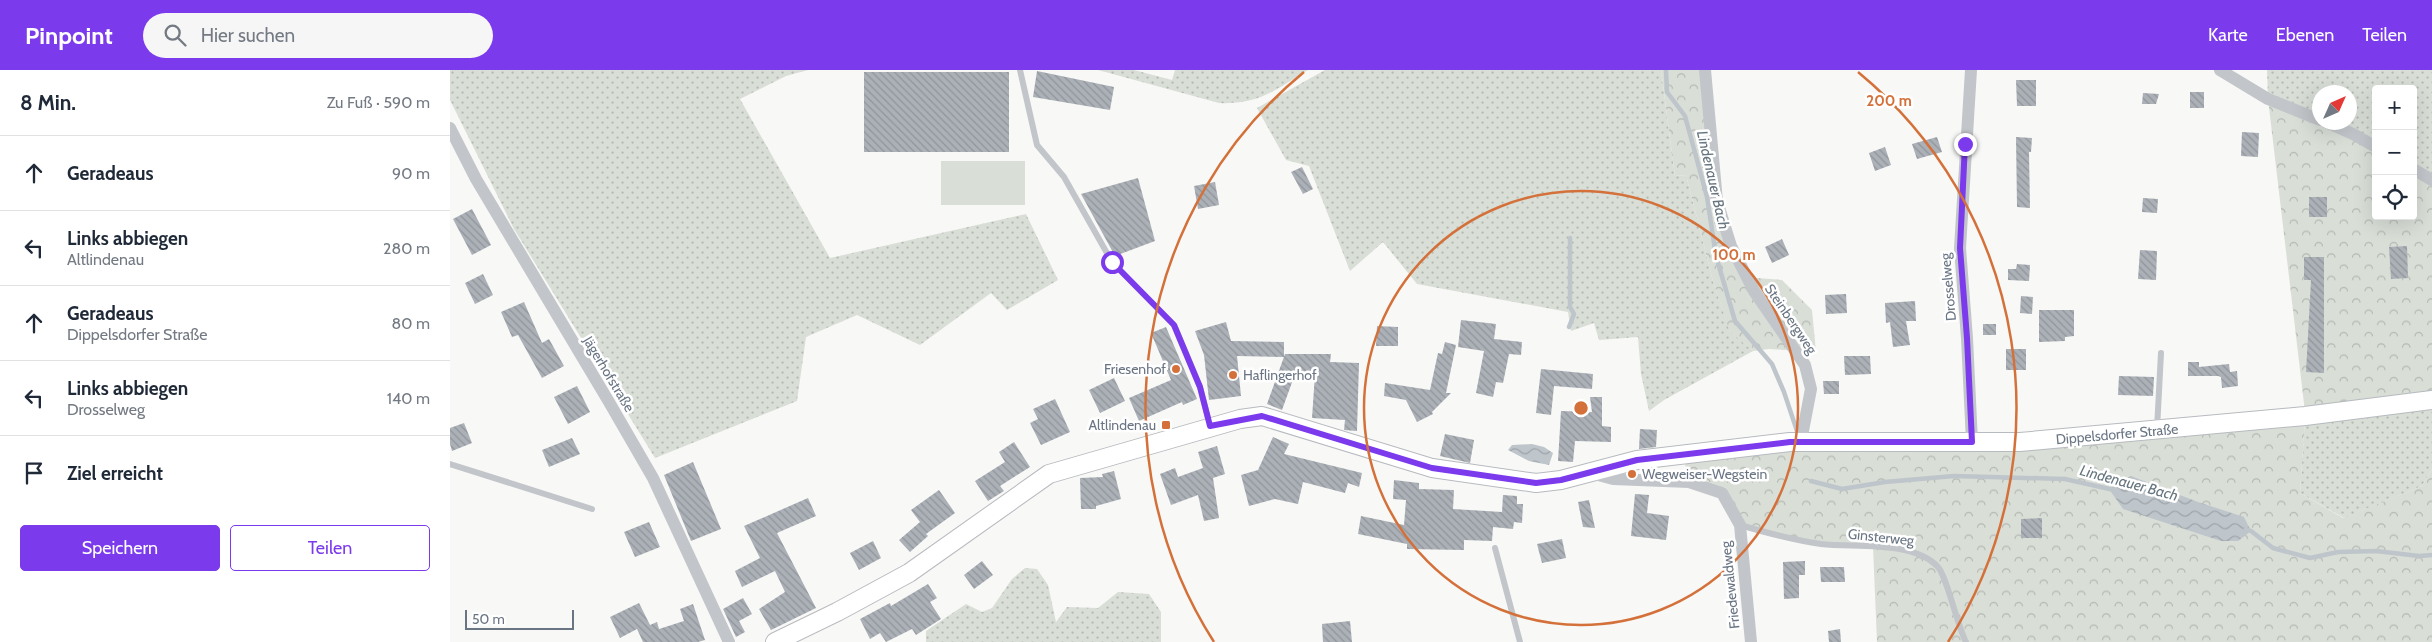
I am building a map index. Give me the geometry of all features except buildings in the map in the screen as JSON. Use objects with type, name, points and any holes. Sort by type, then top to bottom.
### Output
[{"type":"street","name":"Steinbergweg","points":[[1705,70],[1717,201],[1731,246],[1754,291],[1782,335],[1805,365],[1811,389],[1801,441]]},
{"type":"street","name":"Drosselweg","points":[[1971,70],[1960,248],[1972,442]]},
{"type":"street","points":[[2220,70],[2268,99],[2312,117]]},
{"type":"street","name":"Jägerhofstraße","points":[[450,128],[480,188],[609,402],[652,478],[729,642]]},
{"type":"street","points":[[2344,130],[2372,145]]},
{"type":"street","points":[[2417,171],[2432,180]]},
{"type":"street","name":"Dippelsdorfer Straße","points":[[1801,441],[2020,442],[2389,407],[2432,400]]},
{"type":"street","points":[[775,642],[837,612],[909,573],[1049,474],[1210,426],[1262,416],[1432,468],[1502,480],[1536,483],[1637,460],[1801,441]]},
{"type":"street","points":[[1588,472],[1613,479],[1689,482],[1722,493],[1740,525]]},
{"type":"street","name":"Friedewaldweg","points":[[1740,525],[1751,642]]},
{"type":"lane","points":[[1020,70],[1037,144],[1064,177],[1112,262],[1174,325],[1200,387],[1210,426]]},
{"type":"lane","points":[[2157,430],[2161,353]]},
{"type":"lane","points":[[450,464],[592,509]]},
{"type":"lane","name":"Ginsterweg","points":[[1740,525],[1776,536],[1823,544],[1873,546],[1922,554],[1939,568],[1966,642]]},
{"type":"lane","points":[[1495,548],[1520,642]]},
{"type":"green space","points":[[450,70],[808,70],[786,76],[740,99],[830,258],[1026,214],[1058,280],[1007,310],[991,293],[920,345],[857,315],[806,337],[797,401],[655,458],[514,229],[450,100]]},
{"type":"green space","points":[[1098,70],[1134,70],[1172,80],[1175,70],[1308,70],[1276,90],[1256,99],[1245,102],[1219,103]]},
{"type":"green space","points":[[1325,70],[1661,70],[1675,176],[1686,175],[1713,281],[1730,331],[1753,351],[1664,400],[1649,411],[1641,374],[1638,337],[1599,340],[1594,323],[1571,331],[1568,312],[1417,284],[1383,242],[1350,271],[1309,166],[1286,160],[1257,108]]},
{"type":"green space","points":[[1661,70],[1703,70],[1715,202],[1744,277],[1782,280],[1812,310],[1816,352],[1769,349],[1753,351],[1730,332],[1713,281],[1686,175],[1675,176]]},
{"type":"green space","points":[[2267,70],[2432,70],[2432,180],[2417,171],[2417,85],[2372,85],[2372,145],[2341,130],[2357,130],[2357,85],[2312,85],[2312,117],[2268,99]]},
{"type":"green space","points":[[2268,99],[2312,119],[2312,130],[2338,130],[2372,145],[2372,220],[2417,220],[2417,171],[2432,180],[2432,395],[2305,412]]},
{"type":"green space","points":[[941,161],[1025,161],[1025,205],[941,205]]},
{"type":"green space","points":[[2432,404],[2432,469],[2422,486],[2344,518],[2300,493],[2305,419]]},
{"type":"green space","points":[[2305,419],[2300,493],[2343,518],[2422,486],[2432,469],[2432,642],[1877,642],[1873,547],[1823,544],[1740,525],[1726,488],[1686,474],[1685,459],[1792,447]]},
{"type":"green space","points":[[1025,568],[1037,569],[1048,585],[1056,622],[1067,607],[1098,608],[1118,592],[1149,594],[1161,612],[1161,642],[926,642],[926,631],[966,604],[982,612],[992,608],[1012,579]]},
{"type":"water","points":[[1532,444],[1544,447],[1553,453],[1549,465],[1529,461],[1508,450],[1512,445]]},
{"type":"water","points":[[2131,476],[2198,502],[2244,517],[2251,531],[2238,541],[2221,541],[2123,509],[2109,489]]},
{"type":"waterway","name":"Lindenauer Bach","points":[[1666,70],[1667,92],[1685,116],[1707,197],[1716,256],[1735,321],[1772,364],[1797,431]]},
{"type":"waterway","points":[[1569,327],[1574,314],[1570,307],[1570,238]]},
{"type":"waterway","name":"Lindenauer Bach","points":[[1811,481],[1842,489],[1885,482],[1954,476],[2065,479],[2114,490]]},
{"type":"waterway","name":"Lindenauer Bach","points":[[2246,529],[2273,548],[2310,558],[2338,552],[2376,551],[2419,556],[2432,555]]},
{"type":"place","name":"Friesenhof","points":[[1176,369]]},
{"type":"place","name":"Haflingerhof","points":[[1233,375]]},
{"type":"place","name":"Altlindenau","points":[[1166,425]]},
{"type":"place","name":"Wegweiser-Wegstein","points":[[1632,474]]},
{"type":"route","points":[[1112,262],[1174,325],[1200,387],[1210,426],[1262,416],[1432,468],[1502,480],[1536,483],[1561,480],[1637,460],[1790,442],[1972,442],[1960,248],[1965,144]]}]
